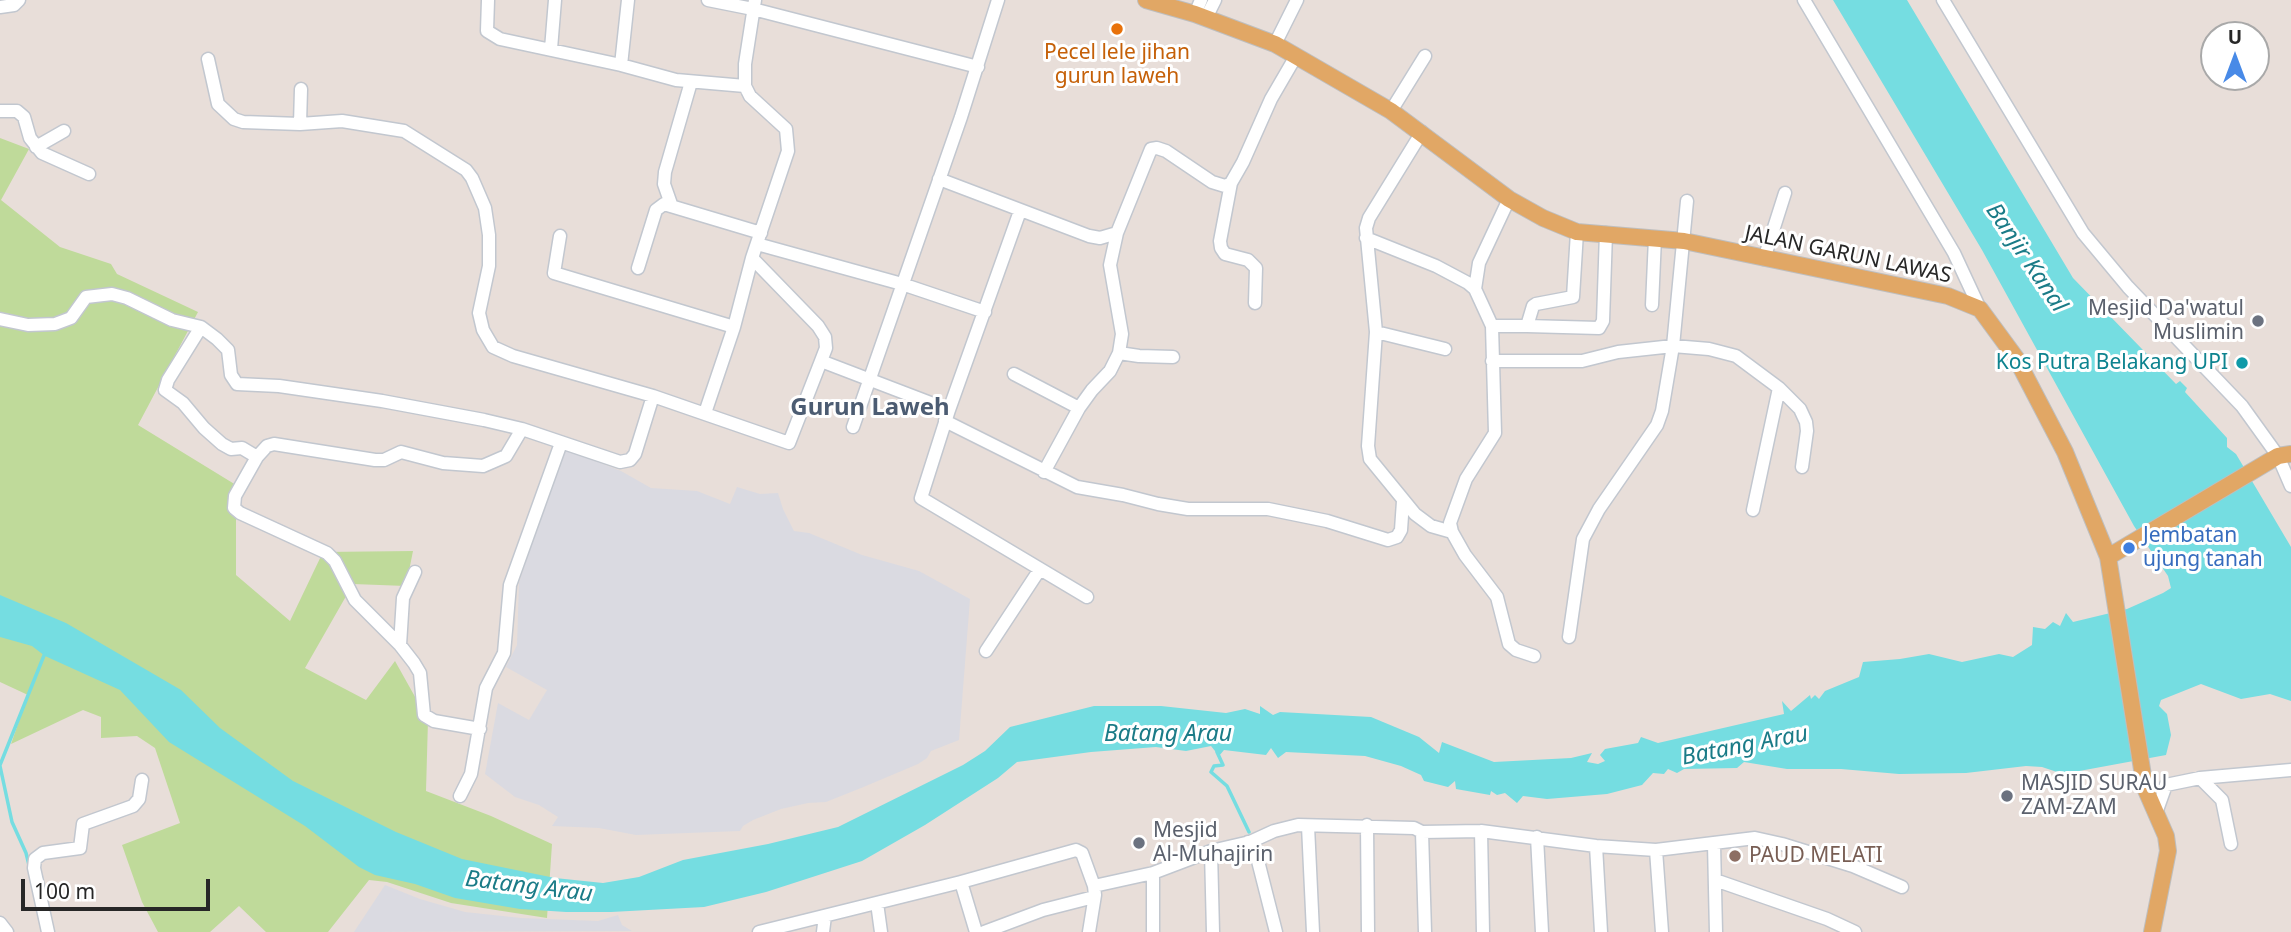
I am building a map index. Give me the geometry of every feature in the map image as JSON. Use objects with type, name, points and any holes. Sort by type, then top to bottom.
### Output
[{"type":"main road","name":"JALAN GARUN LAWAS","points":[[1146,0],[1201,11],[1275,44],[1391,111],[1509,200],[1577,232],[1684,241],[1948,296],[1980,309]]},
{"type":"main road","points":[[1980,309],[2016,358],[2065,452],[2108,557],[2145,788],[2166,836],[2168,851],[2152,932]]},
{"type":"main road","points":[[2108,557],[2285,455]]},
{"type":"street","points":[[0,7],[14,5],[19,0]]},
{"type":"street","points":[[488,0],[486,26],[491,35],[500,39],[691,82],[745,86]]},
{"type":"street","points":[[551,50],[555,0]]},
{"type":"street","points":[[621,65],[628,0]]},
{"type":"street","points":[[708,0],[754,4],[978,67]]},
{"type":"street","points":[[853,427],[978,67],[998,0]]},
{"type":"street","points":[[1201,11],[1215,0]]},
{"type":"street","points":[[1275,44],[1297,0]]},
{"type":"street","points":[[1804,0],[1954,253],[1980,309]]},
{"type":"street","points":[[1943,0],[2083,233],[2128,287],[2285,455],[2291,486]]},
{"type":"street","points":[[705,413],[734,327],[752,258],[786,160],[788,136],[783,127],[755,101],[745,86],[745,64],[754,4]]},
{"type":"street","points":[[1255,303],[1256,268],[1248,260],[1225,254],[1220,248],[1220,241],[1231,183],[1271,99],[1296,56]]},
{"type":"street","points":[[1391,111],[1425,56]]},
{"type":"street","points":[[208,59],[218,104],[228,115],[243,122],[300,124],[342,121],[404,131],[460,164],[472,178],[485,208],[489,235],[489,266],[479,313],[483,330],[493,346],[513,356],[653,396],[789,443],[826,348],[822,331],[752,258]]},
{"type":"street","points":[[671,204],[664,184],[665,172],[691,82]]},
{"type":"street","points":[[300,124],[301,89]]},
{"type":"street","points":[[0,111],[17,111],[24,117],[30,138],[36,147],[57,162],[89,174]]},
{"type":"street","points":[[36,147],[64,131]]},
{"type":"street","points":[[1422,132],[1369,218],[1366,238],[1376,332],[1368,446],[1370,458],[1403,501],[1431,526],[1452,532]]},
{"type":"street","points":[[1044,472],[1079,408],[1110,371],[1119,353],[1122,334],[1109,271],[1116,233],[1154,147],[1166,151],[1212,183],[1225,186],[1231,183]]},
{"type":"street","points":[[939,179],[1094,237],[1116,233]]},
{"type":"street","points":[[1764,259],[1785,193]]},
{"type":"street","points":[[1475,289],[1479,262],[1509,200]]},
{"type":"street","points":[[1569,637],[1583,539],[1599,509],[1657,425],[1662,411],[1673,346],[1687,201]]},
{"type":"street","points":[[638,268],[656,210],[661,205],[671,204],[759,239],[985,312]]},
{"type":"street","points":[[1020,211],[947,416],[921,499],[1087,597]]},
{"type":"street","points":[[1527,326],[1536,304],[1573,298],[1577,232]]},
{"type":"street","points":[[1492,326],[1600,328],[1603,321],[1606,233]]},
{"type":"street","points":[[560,236],[554,273],[734,327]]},
{"type":"street","points":[[1366,238],[1436,266],[1468,283],[1475,289],[1492,326],[1495,433],[1465,479],[1450,523],[1465,555],[1497,597],[1509,644],[1516,650],[1534,656]]},
{"type":"street","points":[[1652,305],[1655,238]]},
{"type":"street","points":[[0,319],[28,324],[55,324],[71,318],[86,297],[112,294],[127,298],[172,320],[201,327],[228,350],[231,375],[237,384],[279,386],[382,401],[522,429],[614,460],[630,460],[637,450],[653,396]]},
{"type":"street","points":[[201,327],[168,380],[165,390],[183,403],[222,444],[230,449],[242,448],[257,457]]},
{"type":"street","points":[[1376,332],[1446,349]]},
{"type":"street","points":[[1492,360],[1582,360],[1618,352],[1673,346],[1737,355],[1779,388],[1800,409],[1807,422],[1802,467]]},
{"type":"street","points":[[1119,353],[1173,357]]},
{"type":"street","points":[[821,361],[868,379],[947,416],[1044,472],[1077,487],[1188,509],[1268,509],[1327,522],[1388,540],[1396,537],[1401,530],[1403,501]]},
{"type":"street","points":[[1014,374],[1079,408]]},
{"type":"street","points":[[1753,510],[1779,388]]},
{"type":"street","points":[[480,729],[426,717],[422,708],[420,673],[400,645],[355,600],[334,561],[327,553],[240,513],[234,508],[235,496],[257,457],[269,445],[279,444],[374,460],[384,460],[401,452],[443,463],[482,466],[506,456],[522,429]]},
{"type":"street","points":[[460,796],[471,774],[486,688],[505,653],[510,585],[561,443]]},
{"type":"street","points":[[986,651],[1040,569]]},
{"type":"street","points":[[400,645],[403,598],[415,572]]},
{"type":"street","points":[[2156,813],[2166,785],[2200,778],[2291,770]]},
{"type":"street","points":[[2200,778],[2222,800],[2231,844]]},
{"type":"street","points":[[48,932],[34,868],[35,859],[43,853],[80,848],[83,824],[132,806],[139,799],[142,780]]},
{"type":"street","points":[[1367,825],[1368,932]]},
{"type":"street","points":[[984,932],[1094,891],[1211,851],[1252,841],[1285,827],[1367,825],[1414,828],[1422,832],[1481,831],[1596,846],[1656,850],[1751,838],[1853,866],[1902,887]]},
{"type":"street","points":[[1308,826],[1313,932]]},
{"type":"street","points":[[1481,831],[1483,932]]},
{"type":"street","points":[[1422,832],[1425,932]]},
{"type":"street","points":[[1537,837],[1542,932]]},
{"type":"street","points":[[1252,841],[1276,932]]},
{"type":"street","points":[[1714,844],[1716,932]]},
{"type":"street","points":[[1596,846],[1601,932]]},
{"type":"street","points":[[758,932],[961,882],[1076,850],[1082,853],[1094,891],[1089,932]]},
{"type":"street","points":[[1656,850],[1662,932]]},
{"type":"street","points":[[1211,851],[1213,932]]},
{"type":"street","points":[[1153,873],[1153,932]]},
{"type":"street","points":[[1715,880],[1855,932]]},
{"type":"street","points":[[961,882],[976,932]]},
{"type":"street","points":[[877,903],[881,932]]},
{"type":"street","points":[[823,932],[825,916]]},
{"type":"street","points":[[0,923],[7,932]]},
{"type":"shaded area","points":[[562,448],[621,471],[651,488],[697,491],[730,504],[737,487],[760,494],[778,493],[794,531],[809,533],[862,555],[919,571],[970,599],[959,740],[931,751],[927,758],[918,764],[861,788],[826,802],[781,809],[753,820],[740,831],[636,835],[599,828],[552,826],[558,817],[539,805],[515,797],[485,774],[498,703],[529,720],[547,690],[506,667],[517,645],[519,583]]},
{"type":"shaded area","points":[[385,885],[465,912],[521,918],[598,921],[618,915],[622,925],[632,931],[354,932]]},
{"type":"green space","points":[[0,138],[29,149],[1,200],[60,247],[111,264],[117,274],[198,312],[138,425],[236,485],[236,575],[290,621],[323,552],[413,551],[406,586],[353,584],[305,668],[366,700],[395,661],[428,720],[426,791],[491,816],[552,844],[547,918],[451,903],[387,882],[369,880],[328,932],[266,932],[239,906],[210,932],[158,932],[142,902],[122,845],[180,823],[155,748],[137,736],[101,738],[101,717],[83,710],[11,744],[28,695],[0,682]]},
{"type":"water","points":[[1833,0],[1907,0],[2073,278],[2176,384],[2180,381],[2187,388],[2185,392],[2227,438],[2227,447],[2236,454],[2291,547],[2291,701],[2270,694],[2241,699],[2201,684],[2161,700],[2159,706],[2167,714],[2171,735],[2166,755],[2063,774],[2042,767],[2026,766],[1966,773],[1899,774],[1841,769],[1787,769],[1744,762],[1737,768],[1684,769],[1677,773],[1668,769],[1664,774],[1653,773],[1642,785],[1607,794],[1547,799],[1523,796],[1517,803],[1505,793],[1497,795],[1491,791],[1490,795],[1456,789],[1455,781],[1448,787],[1424,781],[1421,775],[1401,766],[1365,756],[1286,752],[1278,758],[1271,748],[1266,755],[1224,750],[1219,756],[1211,746],[1186,751],[1156,747],[1091,752],[1017,762],[998,778],[925,825],[862,861],[766,892],[704,907],[566,912],[520,909],[455,898],[415,884],[375,875],[359,867],[305,826],[169,742],[120,690],[45,656],[32,646],[0,637],[0,595],[66,623],[181,690],[220,728],[293,781],[396,832],[462,859],[555,878],[603,883],[639,877],[683,860],[838,827],[963,765],[985,751],[1010,727],[1094,706],[1161,706],[1226,713],[1245,709],[1260,714],[1260,706],[1273,715],[1280,712],[1371,717],[1419,737],[1439,753],[1442,742],[1494,762],[1571,758],[1592,753],[1587,762],[1598,764],[1605,761],[1600,755],[1605,749],[1638,743],[1641,737],[1658,743],[1784,714],[1782,701],[1791,711],[1810,695],[1811,699],[1815,695],[1819,699],[1825,691],[1859,677],[1863,662],[1929,654],[1962,662],[1999,654],[2013,657],[2032,645],[2033,627],[2045,629],[2053,622],[2060,626],[2066,613],[2073,622],[2127,609],[2171,588],[2168,576],[2134,526],[1982,250]]},
{"type":"waterway","points":[[0,765],[45,653]]},
{"type":"waterway","name":"Batang Arau","points":[[1217,752],[1223,765],[1214,766],[1211,772],[1227,786],[1249,832]]},
{"type":"waterway","points":[[0,766],[12,822],[29,865]]},
{"type":"place","name":"Pecel lele jihan gurun laweh","points":[[1117,29]]},
{"type":"place","name":"Mesjid Da'watul Muslimin","points":[[2258,321]]},
{"type":"place","name":"Kos Putra Belakang UPI","points":[[2242,363]]},
{"type":"place","name":"Jembatan ujung tanah","points":[[2129,548]]},
{"type":"place","name":"MASJID SURAU ZAM-ZAM","points":[[2007,796]]},
{"type":"place","name":"Mesjid Al-Muhajirin","points":[[1139,843]]},
{"type":"place","name":"PAUD MELATI","points":[[1735,856]]},
{"type":"district","name":"Gurun Laweh","points":[[870,408]]},
{"type":"water label","name":"Banjir Kanal","points":[[2026,258]]}]
